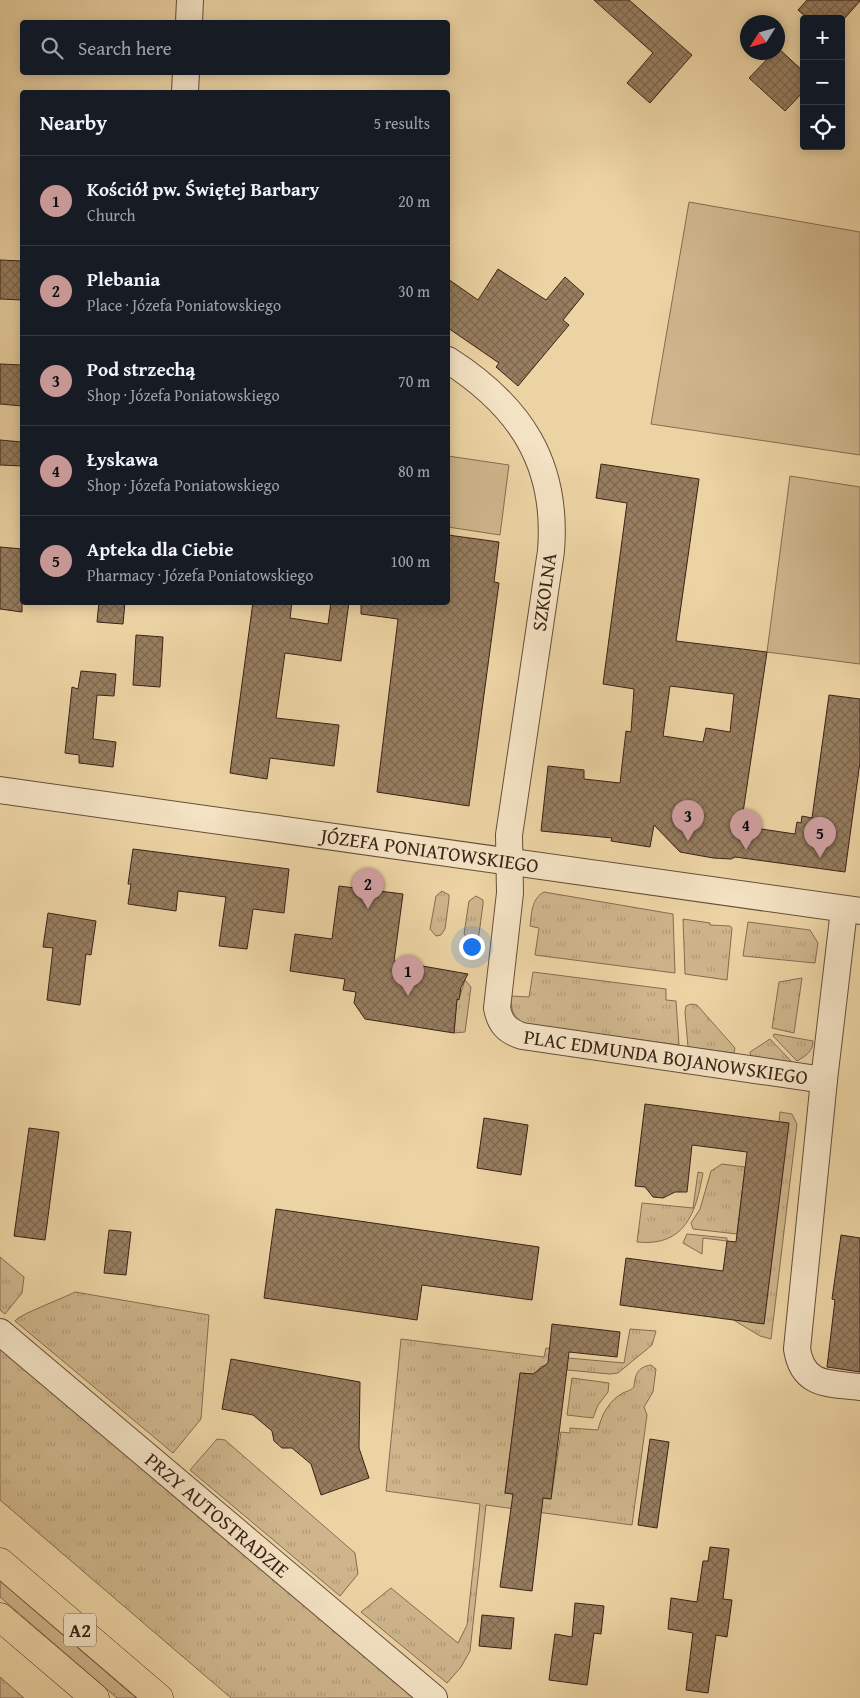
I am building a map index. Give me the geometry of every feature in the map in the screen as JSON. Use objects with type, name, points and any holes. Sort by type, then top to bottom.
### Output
[{"type":"highway","name":"A2","points":[[0,1562],[159,1698]]},
{"type":"highway","name":"A2","points":[[0,1617],[95,1698]]},
{"type":"street","points":[[189,20],[190,0]]},
{"type":"street","points":[[185,90],[186,75]]},
{"type":"street","name":"SZKOLNA","points":[[450,361],[492,392],[516,417],[534,451],[551,508],[551,551],[509,835],[509,863]]},
{"type":"street","name":"JÓZEFA PONIATOWSKIEGO","points":[[0,790],[852,911]]},
{"type":"street","name":"PLAC EDMUNDA BOJANOWSKIEGO","points":[[509,863],[510,894],[497,1008],[503,1025],[511,1032],[522,1036],[824,1080],[852,911]]},
{"type":"street","points":[[824,1080],[797,1349],[801,1368],[815,1380],[860,1388]]},
{"type":"street","name":"PRZY AUTOSTRADZIE","points":[[0,1332],[434,1698]]},
{"type":"green space","points":[[689,202],[860,232],[860,455],[651,424]]},
{"type":"green space","points":[[450,456],[509,465],[500,535],[450,527]]},
{"type":"green space","points":[[790,476],[860,487],[860,664],[767,652]]},
{"type":"green space","points":[[442,891],[449,895],[445,929],[441,935],[436,936],[430,929],[436,896]]},
{"type":"green space","points":[[544,892],[673,914],[675,973],[535,955],[539,928],[530,926],[532,911],[534,902]]},
{"type":"green space","points":[[476,896],[483,900],[479,934],[478,938],[470,941],[464,934],[469,901]]},
{"type":"green space","points":[[683,919],[710,923],[710,925],[730,926],[732,928],[727,980],[685,974]]},
{"type":"green space","points":[[748,922],[810,930],[818,943],[815,963],[743,956]]},
{"type":"green space","points":[[533,972],[666,989],[666,1000],[676,1001],[679,1045],[527,1025],[514,1014],[511,1006],[511,996],[529,997]]},
{"type":"green space","points":[[802,978],[794,1033],[772,1028],[779,982]]},
{"type":"green space","points":[[465,980],[471,987],[465,1032],[454,1033],[457,999],[459,999]]},
{"type":"green space","points":[[691,1004],[697,1005],[735,1048],[734,1053],[688,1047],[685,1012],[686,1006]]},
{"type":"green space","points":[[774,1034],[813,1041],[812,1048],[797,1061],[773,1036]]},
{"type":"green space","points":[[770,1039],[792,1062],[751,1057],[750,1052]]},
{"type":"green space","points":[[780,1112],[792,1114],[797,1124],[771,1339],[760,1336],[732,1319],[789,1123],[779,1122]]},
{"type":"green space","points":[[722,1164],[745,1167],[737,1234],[693,1229],[691,1223],[700,1209],[711,1171]]},
{"type":"green space","points":[[698,1172],[703,1173],[700,1188],[692,1214],[685,1224],[677,1233],[667,1239],[653,1242],[637,1242],[642,1203],[693,1208]]},
{"type":"green space","points":[[687,1234],[727,1238],[727,1241],[703,1238],[702,1254],[683,1243]]},
{"type":"green space","points":[[0,1257],[24,1277],[22,1293],[5,1314],[0,1310]]},
{"type":"green space","points":[[75,1292],[209,1315],[201,1419],[173,1453],[15,1321]]},
{"type":"green space","points":[[630,1329],[656,1331],[652,1345],[618,1373],[567,1370],[568,1358],[624,1363]]},
{"type":"green space","points":[[401,1339],[544,1357],[546,1348],[555,1349],[548,1365],[540,1367],[535,1374],[520,1373],[505,1493],[551,1499],[561,1432],[570,1433],[570,1428],[598,1430],[601,1419],[610,1404],[618,1396],[634,1387],[638,1372],[651,1365],[656,1369],[653,1392],[644,1407],[647,1415],[632,1525],[486,1505],[470,1651],[461,1667],[447,1683],[361,1612],[391,1588],[458,1643],[467,1625],[480,1504],[386,1491]]},
{"type":"green space","points":[[0,1348],[414,1698],[231,1698],[0,1500]]},
{"type":"green space","points":[[572,1378],[609,1383],[608,1392],[598,1405],[593,1418],[567,1415]]},
{"type":"green space","points":[[217,1439],[225,1440],[355,1553],[358,1574],[340,1596],[190,1470]]},
{"type":"green space","points":[[0,1581],[136,1698],[117,1698],[0,1597]]},
{"type":"green space","points":[[0,1677],[24,1698],[0,1698]]},
{"type":"building","points":[[594,0],[629,0],[692,55],[650,103],[627,83],[653,53]]},
{"type":"building","points":[[807,0],[860,0],[845,18],[845,15],[804,15],[798,10]]},
{"type":"building","points":[[785,54],[800,68],[800,95],[785,111],[749,78],[766,60],[785,60]]},
{"type":"building","points":[[0,260],[20,261],[20,300],[0,299]]},
{"type":"building","points":[[498,269],[546,300],[565,277],[584,294],[563,320],[569,325],[518,386],[496,367],[499,363],[450,329],[450,280],[478,300]]},
{"type":"building","points":[[0,364],[20,365],[20,406],[0,404]]},
{"type":"building","points":[[0,440],[20,442],[20,466],[0,465]]},
{"type":"building","points":[[601,464],[699,479],[676,641],[767,652],[741,826],[795,834],[797,822],[801,823],[802,816],[812,818],[829,695],[860,699],[860,762],[845,872],[735,857],[731,859],[713,858],[680,852],[654,825],[650,847],[611,841],[612,838],[541,831],[548,766],[584,770],[584,779],[620,783],[626,731],[631,732],[634,689],[603,684],[627,503],[596,498]],"holes":[[[670,686],[734,694],[730,732],[706,728],[703,742],[663,736]]]},
{"type":"building","points":[[450,535],[499,542],[494,582],[499,583],[469,806],[377,792],[398,619],[361,614],[361,605],[450,605]]},
{"type":"building","points":[[0,547],[20,549],[20,605],[22,605],[22,612],[0,609]]},
{"type":"building","points":[[99,605],[125,605],[123,624],[97,622]]},
{"type":"building","points":[[253,605],[292,605],[290,618],[328,624],[331,605],[349,605],[341,661],[285,653],[276,718],[339,725],[334,766],[270,758],[267,779],[230,773]]},
{"type":"building","points":[[136,635],[163,637],[160,687],[133,685]]},
{"type":"building","points":[[81,671],[116,674],[114,696],[97,695],[93,739],[116,742],[113,767],[79,763],[79,755],[65,753],[72,687],[78,689]]},
{"type":"building","points":[[133,849],[289,869],[284,913],[253,909],[247,949],[219,946],[226,897],[178,891],[176,911],[128,904],[131,884],[128,884]]},
{"type":"building","points":[[339,886],[403,894],[394,961],[468,974],[461,987],[459,1000],[457,999],[454,1033],[365,1019],[354,1003],[356,992],[343,990],[345,979],[290,971],[295,934],[332,939]]},
{"type":"building","points":[[48,913],[96,921],[91,955],[86,954],[80,1005],[47,1000],[53,948],[43,947]]},
{"type":"building","points":[[645,1104],[789,1123],[764,1324],[620,1305],[626,1258],[723,1271],[727,1241],[736,1242],[747,1152],[692,1145],[687,1192],[675,1192],[663,1198],[653,1197],[645,1187],[635,1186]]},
{"type":"building","points":[[484,1118],[528,1125],[521,1175],[477,1168]]},
{"type":"building","points":[[29,1128],[59,1132],[45,1240],[14,1236]]},
{"type":"building","points":[[276,1209],[539,1247],[532,1300],[422,1285],[417,1320],[264,1298]]},
{"type":"building","points":[[109,1230],[131,1232],[126,1275],[104,1273]]},
{"type":"building","points":[[841,1235],[860,1238],[860,1372],[827,1367],[835,1300],[832,1299]]},
{"type":"building","points":[[552,1324],[620,1332],[617,1357],[569,1352],[551,1499],[543,1498],[532,1591],[500,1587],[513,1494],[505,1493],[520,1373],[533,1374],[548,1363]]},
{"type":"building","points":[[231,1359],[360,1382],[359,1448],[369,1478],[321,1495],[311,1464],[292,1448],[282,1448],[274,1441],[272,1431],[253,1415],[222,1409]]},
{"type":"building","points":[[650,1439],[669,1442],[657,1528],[638,1525]]},
{"type":"building","points":[[710,1547],[729,1549],[723,1599],[732,1600],[727,1637],[716,1635],[708,1693],[686,1690],[693,1633],[668,1629],[671,1598],[697,1602],[703,1561],[708,1561]]},
{"type":"building","points":[[575,1603],[604,1606],[601,1634],[594,1633],[587,1685],[549,1680],[555,1634],[572,1637]]},
{"type":"building","points":[[482,1615],[514,1618],[511,1649],[479,1646]]},
{"type":"place","name":"Pod strzechą","points":[[688,841]]},
{"type":"place","name":"Łyskawa","points":[[746,850]]},
{"type":"place","name":"Apteka dla Ciebie","points":[[820,858]]},
{"type":"place","name":"Plebania","points":[[368,909]]},
{"type":"place","name":"Kościół pw. Świętej Barbary","points":[[408,996]]}]
